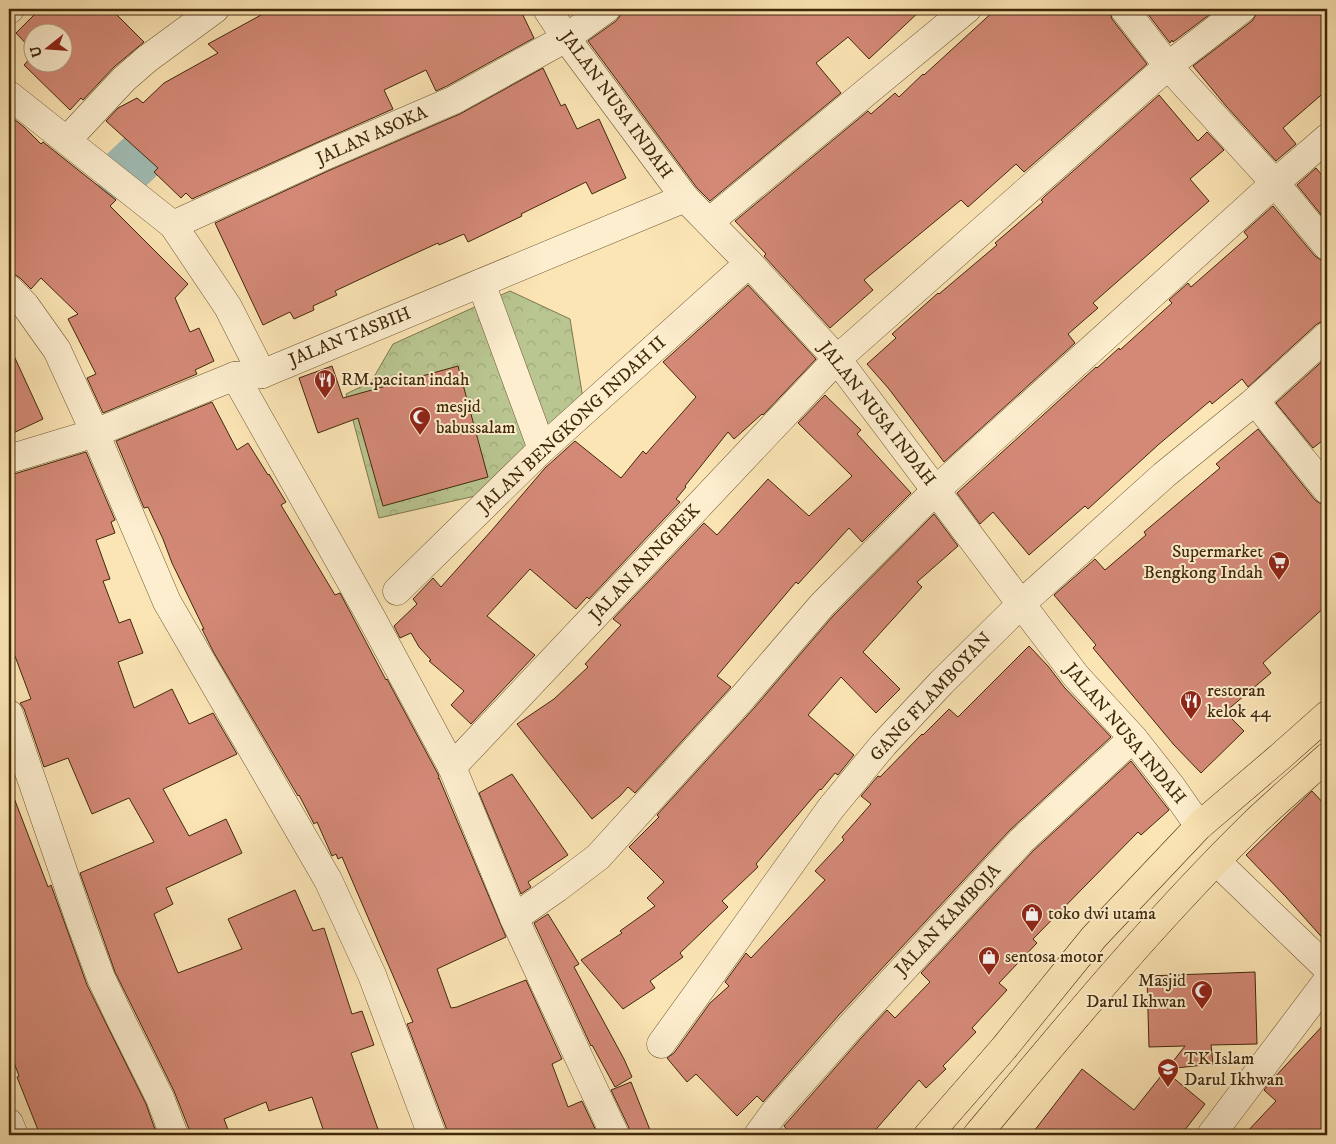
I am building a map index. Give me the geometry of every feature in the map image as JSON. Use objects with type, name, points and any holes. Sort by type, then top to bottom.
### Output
[{"type":"main road","points":[[928,1135],[1004,1048],[1094,937],[1199,826],[1327,715]]},
{"type":"main road","points":[[977,1135],[1090,999],[1195,883],[1255,822],[1327,757]]},
{"type":"street","points":[[68,140],[124,79],[147,59],[215,9]]},
{"type":"street","name":"JALAN NUSA INDAH","points":[[547,9],[566,38],[685,198],[749,262],[838,359],[1076,676],[1133,738],[1171,786],[1199,826]]},
{"type":"street","name":"JALAN ASOKA","points":[[173,225],[322,157],[454,100],[566,38],[606,9]]},
{"type":"street","points":[[710,222],[967,9]]},
{"type":"street","points":[[1124,9],[1168,66],[1275,183],[1327,246]]},
{"type":"street","name":"JALAN ANNGREK","points":[[452,767],[838,359],[1168,66],[1242,9]]},
{"type":"street","points":[[9,94],[173,225],[228,307],[262,374]]},
{"type":"street","points":[[514,918],[598,857],[743,697],[822,605],[936,490],[1327,138]]},
{"type":"street","name":"JALAN TASBIH","points":[[9,460],[95,433],[235,376],[262,374],[685,198]]},
{"type":"street","name":"JALAN BENGKONG INDAH II","points":[[398,591],[542,449],[749,262]]},
{"type":"street","points":[[481,283],[542,449]]},
{"type":"street","points":[[9,289],[26,305],[57,350],[95,433],[167,602],[328,880],[372,974],[432,1135]]},
{"type":"street","name":"GANG FLAMBOYAN","points":[[661,1044],[831,808],[883,745],[941,683],[1021,604],[1164,475],[1255,401],[1327,336]]},
{"type":"street","points":[[235,376],[371,616],[452,767],[514,918],[615,1135]]},
{"type":"street","points":[[1255,401],[1327,490]]},
{"type":"street","points":[[9,714],[78,918],[121,1020],[160,1098],[174,1135]]},
{"type":"street","name":"JALAN KAMBOJA","points":[[758,1135],[774,1113],[851,1026],[1021,841],[1133,738]]},
{"type":"street","points":[[1216,862],[1327,968]]},
{"type":"street","points":[[1211,1135],[1327,981]]},
{"type":"street","points":[[9,1123],[14,1135]]},
{"type":"green space","points":[[510,291],[570,319],[585,411],[510,488],[379,518],[346,394],[371,382],[393,344]]},
{"type":"building","points":[[40,9],[111,9],[144,42],[114,67],[83,100],[81,98],[70,110],[31,72],[72,72],[72,22],[27,22]]},
{"type":"building","points":[[272,9],[520,9],[534,38],[436,91],[426,70],[384,90],[393,109],[192,199],[186,193],[181,198],[154,172],[158,168],[106,121],[118,108],[137,98],[143,103],[164,83],[218,53],[208,44]]},
{"type":"building","points":[[621,9],[922,9],[869,59],[848,37],[816,63],[841,93],[710,201],[697,188],[588,41],[616,21],[620,16]]},
{"type":"building","points":[[996,9],[1109,9],[1112,19],[1147,64],[1024,172],[1016,164],[968,207],[961,200],[864,280],[873,290],[830,328],[764,256],[766,254],[735,221],[868,111],[871,114],[895,93],[899,97]]},
{"type":"building","points":[[1144,9],[1217,9],[1170,43]]},
{"type":"building","points":[[1257,9],[1327,9],[1327,90],[1283,128],[1296,144],[1276,161],[1193,66],[1252,21]]},
{"type":"building","points":[[22,27],[22,39],[16,33]]},
{"type":"building","points":[[543,68],[561,106],[565,104],[577,129],[599,119],[626,178],[592,194],[586,182],[468,242],[464,234],[439,245],[438,243],[335,291],[337,295],[313,306],[314,310],[294,319],[290,312],[263,325],[215,223],[328,171],[460,114]]},
{"type":"building","points":[[1159,95],[1198,141],[1207,132],[1224,150],[1190,179],[1209,201],[1093,303],[1098,308],[1068,334],[1075,343],[944,462],[889,389],[867,364],[896,338],[892,334],[938,293],[997,245],[995,243],[1043,202],[1041,200],[1045,196]]},
{"type":"building","points":[[9,115],[41,144],[43,142],[116,200],[110,206],[188,284],[175,298],[190,332],[199,328],[214,361],[195,370],[197,374],[103,413],[87,378],[96,374],[68,319],[78,314],[41,278],[31,289],[20,278],[14,274],[9,274]]},
{"type":"building","points":[[1316,168],[1327,181],[1327,222],[1297,185]]},
{"type":"building","points":[[1273,206],[1315,256],[1327,261],[1327,321],[1317,324],[1248,387],[1242,379],[1212,404],[1210,401],[1158,445],[1088,509],[1085,506],[1029,555],[993,512],[980,524],[957,493],[1096,367],[1119,348],[1120,350],[1172,303],[1169,300],[1188,283],[1191,287],[1248,237],[1244,232]]},
{"type":"building","points":[[748,285],[816,359],[763,415],[734,439],[728,432],[676,499],[680,502],[589,599],[587,597],[576,609],[530,569],[487,616],[535,655],[471,724],[451,705],[464,691],[429,661],[431,660],[419,647],[411,633],[400,638],[394,626],[417,604],[413,599],[433,578],[441,587],[545,468],[575,441],[621,478],[643,451],[646,454],[696,397],[663,362]]},
{"type":"building","points":[[9,345],[43,419],[9,435]]},
{"type":"building","points":[[1327,357],[1327,437],[1313,448],[1276,403]]},
{"type":"building","name":"mesjid babussalam","points":[[332,366],[343,398],[458,366],[488,477],[383,506],[358,418],[318,433],[299,378]]},
{"type":"building","points":[[825,395],[861,430],[857,434],[911,493],[862,542],[849,528],[798,584],[796,582],[717,676],[731,687],[635,793],[628,787],[592,819],[517,724],[554,699],[588,667],[585,664],[621,625],[613,619],[704,523],[717,535],[768,479],[809,516],[852,476],[798,423]]},
{"type":"building","points":[[212,402],[237,450],[248,443],[269,474],[286,502],[281,505],[335,595],[340,593],[438,774],[438,779],[506,937],[437,969],[451,1008],[526,980],[562,1059],[552,1064],[568,1107],[582,1101],[598,1135],[447,1135],[447,1130],[407,1024],[413,1022],[342,857],[338,859],[336,854],[332,856],[317,822],[314,824],[299,795],[214,653],[148,507],[144,508],[116,441]]},
{"type":"building","points":[[1258,429],[1315,500],[1327,505],[1327,605],[1263,663],[1271,673],[1225,712],[1244,731],[1201,773],[1174,745],[1093,648],[1096,645],[1054,595],[1095,559],[1105,570],[1146,535],[1144,532],[1220,468],[1216,464]]},
{"type":"building","points":[[86,452],[115,520],[111,522],[115,533],[96,540],[110,579],[103,581],[119,623],[130,619],[143,653],[118,662],[134,708],[172,689],[189,724],[213,713],[237,754],[163,789],[189,836],[226,819],[242,853],[166,888],[173,904],[154,914],[178,973],[242,949],[228,919],[295,890],[313,931],[324,928],[352,1014],[362,1011],[374,1045],[351,1053],[380,1135],[325,1135],[312,1097],[269,1111],[266,1102],[224,1119],[230,1135],[189,1135],[189,1129],[174,1091],[115,972],[80,873],[154,842],[129,798],[92,814],[68,758],[44,767],[24,709],[20,703],[31,699],[9,640],[9,474]]},
{"type":"building","points":[[934,514],[958,546],[917,582],[922,587],[863,652],[900,689],[876,713],[841,677],[808,715],[854,755],[838,775],[835,773],[820,789],[756,864],[758,867],[722,901],[728,907],[680,953],[683,957],[650,981],[655,988],[623,1009],[581,960],[622,933],[620,931],[655,906],[647,898],[664,882],[629,847],[659,817],[657,815],[755,707],[833,616]]},
{"type":"building","points":[[1029,646],[1111,737],[1010,830],[839,1015],[763,1102],[757,1096],[737,1116],[696,1074],[687,1082],[667,1058],[674,1053],[710,1003],[729,986],[725,982],[746,953],[751,958],[825,880],[815,871],[844,840],[842,837],[871,804],[861,796],[878,776],[880,777],[949,709],[958,717]]},
{"type":"building","points":[[9,761],[15,778],[9,780]]},
{"type":"building","points":[[1131,761],[1169,810],[1141,835],[1138,832],[1033,939],[1037,943],[999,983],[1007,990],[972,1028],[976,1032],[943,1066],[946,1069],[926,1088],[919,1080],[871,1135],[792,1135],[784,1126],[863,1036],[887,1010],[895,1018],[930,982],[921,973],[1032,852]]},
{"type":"building","points":[[512,774],[568,855],[528,882],[531,887],[521,894],[479,793]]},
{"type":"building","points":[[11,790],[48,887],[51,885],[87,985],[146,1104],[157,1135],[40,1135],[17,1077],[19,1076],[9,1049],[9,791]]},
{"type":"building","points":[[1312,791],[1327,807],[1327,943],[1246,855]]},
{"type":"building","points":[[548,914],[579,964],[574,967],[632,1077],[615,1087],[591,1046],[534,923]]},
{"type":"building","name":"Masjid Darul Ikhwan","points":[[1255,972],[1257,1044],[1211,1045],[1213,1064],[1167,1069],[1185,1046],[1149,1047],[1147,976]]},
{"type":"building","points":[[1327,1021],[1327,1135],[1244,1135],[1276,1101],[1264,1090]]},
{"type":"building","points":[[1082,1069],[1134,1110],[1165,1071],[1205,1104],[1181,1135],[1031,1135]]},
{"type":"building","points":[[631,1082],[652,1135],[630,1135],[629,1128],[611,1090]]},
{"type":"waterway","points":[[121,175],[151,147],[201,116]]},
{"type":"place","name":"RM.pacitan indah","points":[[325,399]]},
{"type":"place","name":"mesjid babussalam","points":[[420,436]]},
{"type":"place","name":"Supermarket Bengkong Indah","points":[[1279,581]]},
{"type":"place","name":"restoran kelok 44","points":[[1191,720]]},
{"type":"place","name":"toko dwi utama","points":[[1032,933]]},
{"type":"place","name":"sentosa motor","points":[[989,976]]},
{"type":"place","name":"Masjid Darul Ikhwan","points":[[1202,1010]]},
{"type":"place","name":"TK Islam Darul Ikhwan","points":[[1168,1088]]}]
